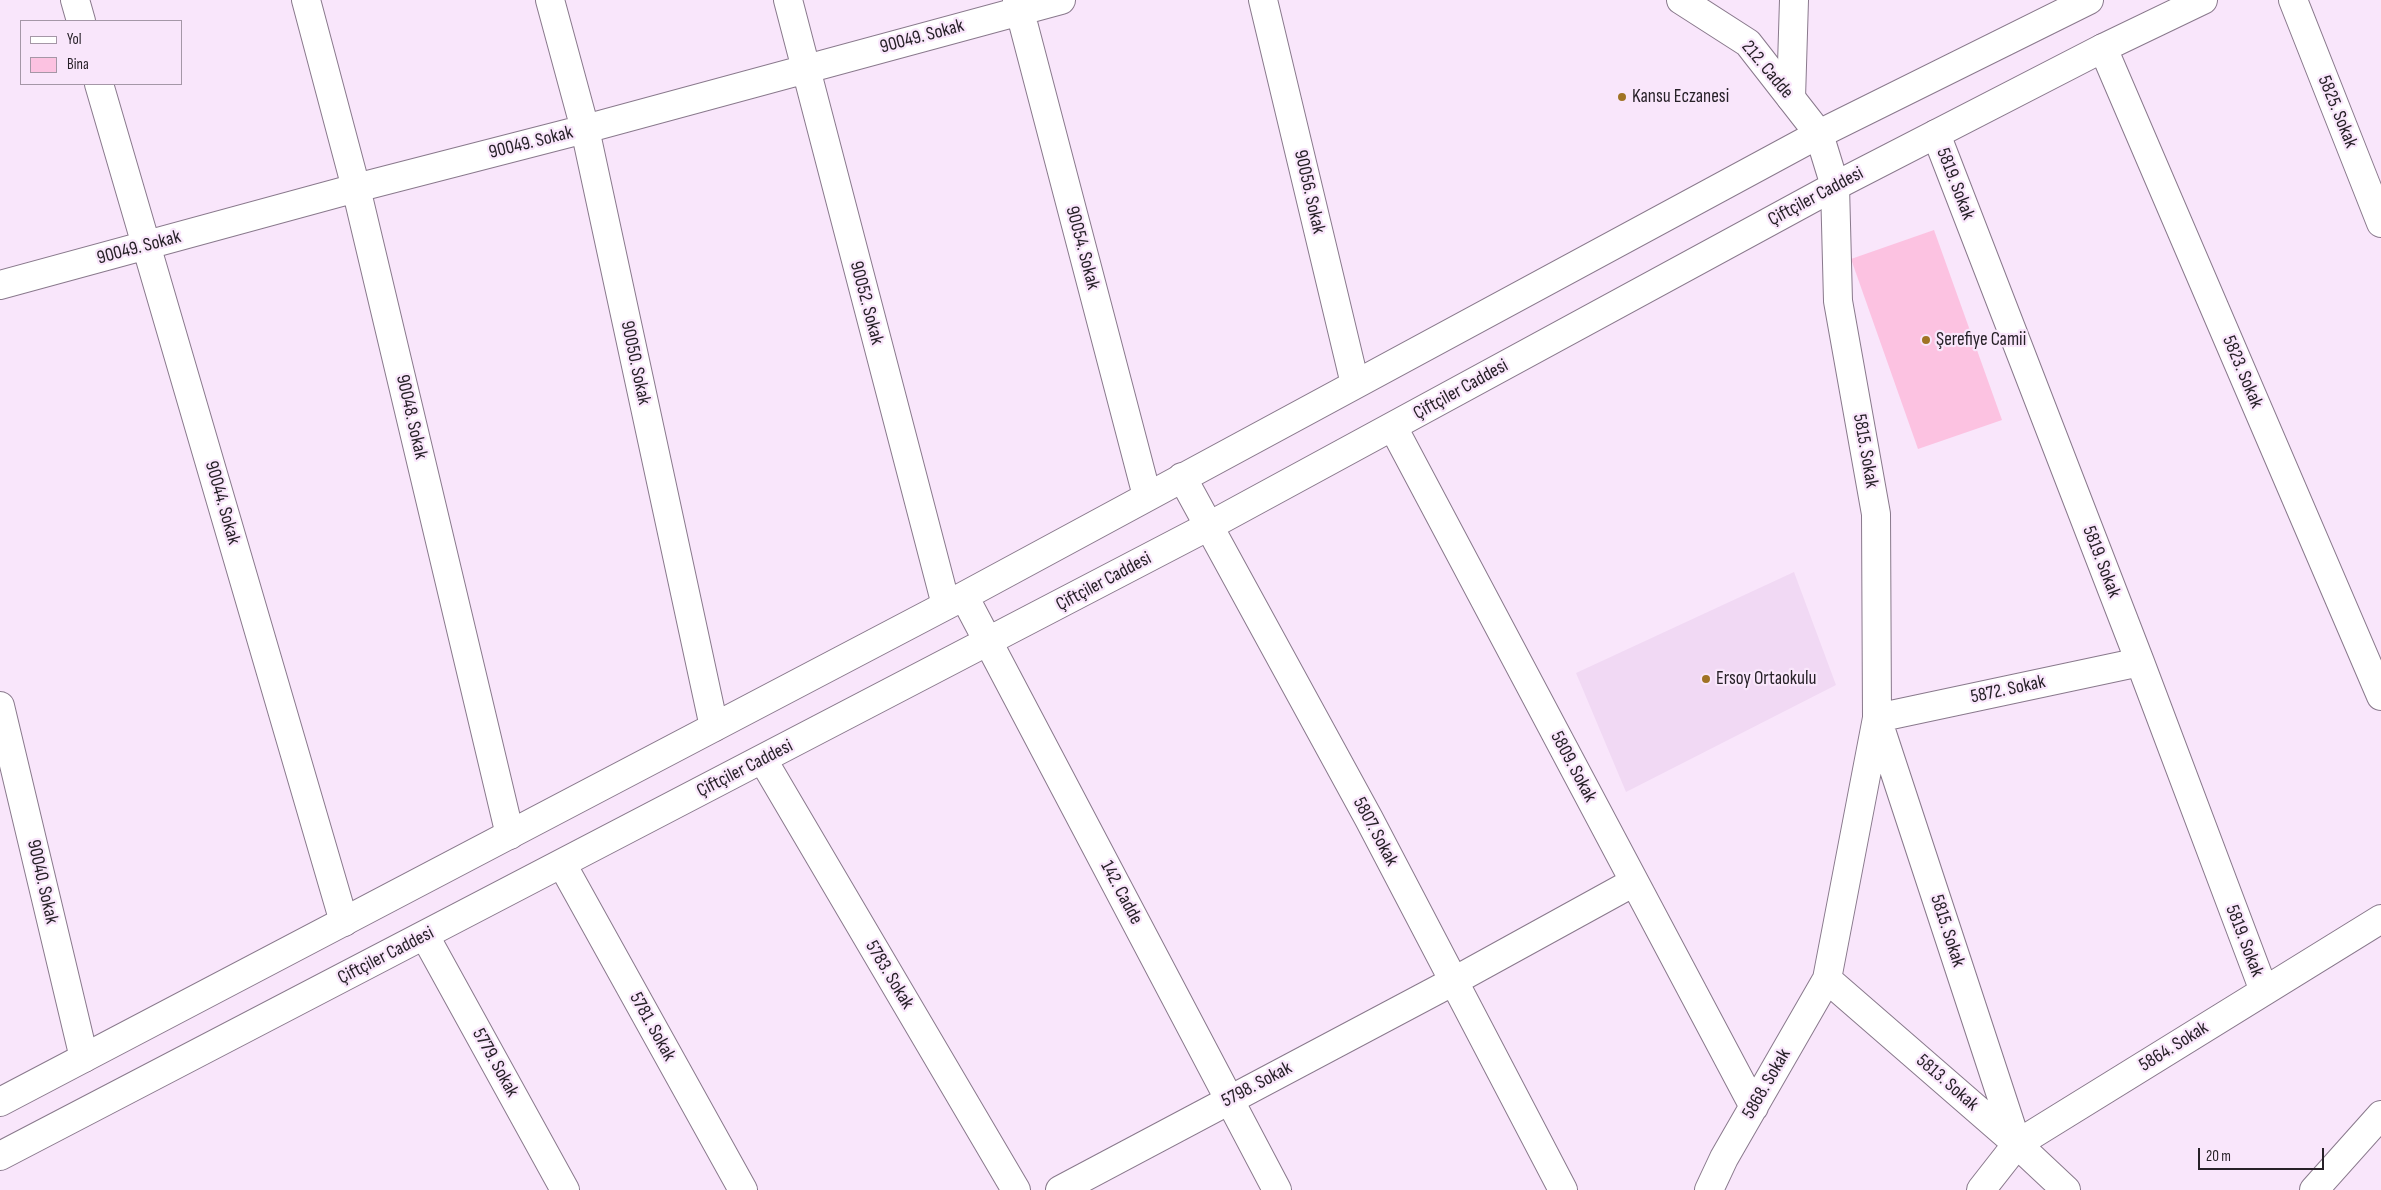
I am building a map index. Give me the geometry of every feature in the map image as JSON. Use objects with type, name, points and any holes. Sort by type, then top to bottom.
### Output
[{"type":"street","points":[[75,0],[81,20]]},
{"type":"street","name":"90048. Sokak","points":[[306,0],[356,188],[510,834]]},
{"type":"street","name":"90050. Sokak","points":[[550,0],[585,129],[714,727]]},
{"type":"street","name":"90052. Sokak","points":[[788,0],[805,68],[955,601]]},
{"type":"street","name":"90049. Sokak","points":[[0,285],[356,188],[585,129],[1018,6],[1061,0]]},
{"type":"street","name":"90056. Sokak","points":[[1263,0],[1355,384]]},
{"type":"street","name":"212. Cadde","points":[[1681,0],[1748,43],[1819,134]]},
{"type":"street","points":[[1791,98],[1794,0]]},
{"type":"street","points":[[0,1102],[955,601],[1819,134],[2089,0]]},
{"type":"street","name":"Çiftçiler Caddesi","points":[[0,1156],[989,643],[1393,427],[1835,186],[2103,48],[2203,0]]},
{"type":"street","name":"5825. Sokak","points":[[2293,0],[2381,223]]},
{"type":"street","name":"90054. Sokak","points":[[1018,6],[1147,496]]},
{"type":"street","name":"5823. Sokak","points":[[2103,48],[2381,696]]},
{"type":"street","name":"90044. Sokak","points":[[99,85],[344,922]]},
{"type":"street","name":"5815. Sokak","points":[[1819,134],[1835,186],[1838,301],[1876,514],[1877,718],[1827,979]]},
{"type":"street","name":"5819. Sokak","points":[[1936,134],[2140,662],[2264,992]]},
{"type":"street","name":"5809. Sokak","points":[[1393,427],[1754,1107]]},
{"type":"street","name":"5807. Sokak","points":[[1182,477],[1369,819],[1563,1190]]},
{"type":"street","name":"142. Cadde","points":[[955,601],[989,643],[1277,1190]]},
{"type":"street","name":"5872. Sokak","points":[[1877,718],[2140,662]]},
{"type":"street","name":"90040. Sokak","points":[[0,706],[84,1058]]},
{"type":"street","name":"5815. Sokak","points":[[1877,718],[2017,1144]]},
{"type":"street","name":"5783. Sokak","points":[[763,760],[1016,1190]]},
{"type":"street","name":"5781. Sokak","points":[[562,864],[743,1190]]},
{"type":"street","name":"5798. Sokak","points":[[1060,1190],[1454,981],[1634,882]]},
{"type":"street","name":"5864. Sokak","points":[[1982,1190],[2017,1144],[2381,919]]},
{"type":"street","name":"5779. Sokak","points":[[424,936],[565,1190]]},
{"type":"street","name":"5868. Sokak","points":[[1709,1190],[1827,979]]},
{"type":"street","name":"5813. Sokak","points":[[1827,979],[2017,1144],[2066,1190]]},
{"type":"street","points":[[2314,1190],[2381,1115]]},
{"type":"shaded area","name":"Ersoy Ortaokulu","points":[[1794,572],[1836,685],[1626,792],[1576,673]]},
{"type":"building","name":"Şerefiye Camii","points":[[1934,230],[2002,420],[1918,449],[1851,259]]},
{"type":"place","name":"Kansu Eczanesi","points":[[1622,97]]},
{"type":"place","name":"Şerefiye Camii","points":[[1926,340]]},
{"type":"place","name":"Ersoy Ortaokulu","points":[[1706,679]]}]
